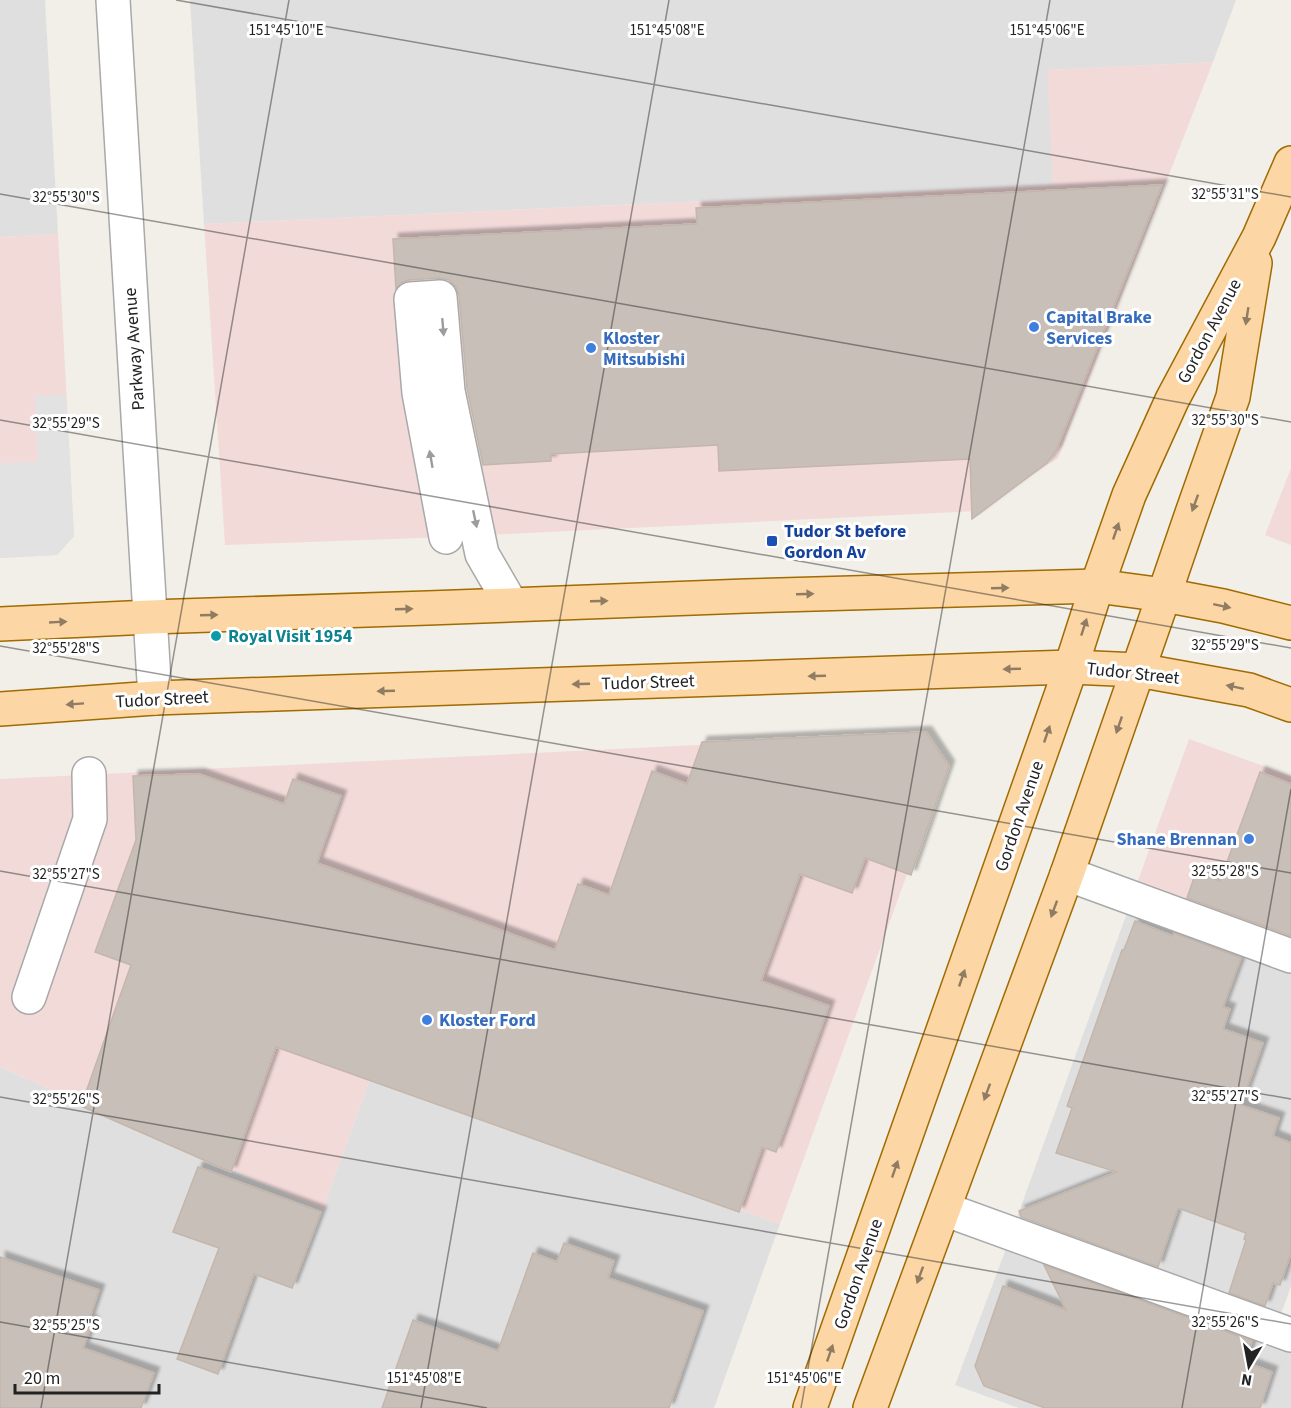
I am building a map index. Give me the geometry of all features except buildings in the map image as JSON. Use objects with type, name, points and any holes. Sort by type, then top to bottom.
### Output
[{"type":"main road","name":"Gordon Avenue","points":[[810,1408],[1071,668],[1129,495],[1172,400],[1259,237],[1291,163]]},
{"type":"main road","name":"Gordon Avenue","points":[[870,1408],[1066,874],[1233,397],[1259,237]]},
{"type":"main road","points":[[0,624],[770,595],[1097,586],[1223,606],[1291,623]]},
{"type":"main road","name":"Tudor Street","points":[[0,709],[154,698],[1071,668],[1138,670],[1249,690],[1291,705]]},
{"type":"street","name":"Parkway Avenue","points":[[113,0],[154,698]]},
{"type":"street","points":[[446,537],[419,393],[411,299],[440,297],[448,391],[482,554],[511,604]]},
{"type":"street","points":[[29,997],[90,819],[89,774]]},
{"type":"street","points":[[1066,874],[1291,956]]},
{"type":"street","points":[[944,1209],[1291,1334]]},
{"type":"shaded area","points":[[0,0],[45,0],[58,234],[0,237]]},
{"type":"shaded area","points":[[190,0],[1236,0],[1213,62],[1048,70],[1054,185],[204,224]]},
{"type":"shaded area","name":"Kloster Mitsubishi","points":[[1213,62],[1058,458],[978,511],[446,537],[225,545],[204,224],[1053,185],[1047,70]]},
{"type":"shaded area","points":[[58,234],[74,536],[57,555],[0,558],[0,237]]},
{"type":"shaded area","points":[[66,395],[74,536],[57,555],[0,558],[0,463],[38,462],[35,396]]},
{"type":"shaded area","points":[[1291,468],[1291,545],[1265,535]]},
{"type":"shaded area","name":"Kloster Ford","points":[[926,734],[947,764],[780,1224],[370,1079],[323,1209],[0,1067],[0,779]]},
{"type":"shaded area","points":[[1189,739],[1291,776],[1291,946],[1135,889]]},
{"type":"shaded area","points":[[1128,910],[1291,970],[1291,1286],[1280,1317],[1015,1223]]},
{"type":"shaded area","points":[[0,1067],[323,1209],[370,1079],[780,1224],[714,1408],[0,1408]]},
{"type":"shaded area","points":[[1007,1246],[1291,1349],[1291,1408],[1019,1408],[955,1385]]},
{"type":"place","name":"Capital Brake Services","points":[[1034,327]]},
{"type":"place","name":"Kloster Mitsubishi","points":[[591,348]]},
{"type":"place","name":"Tudor St before Gordon Av","points":[[772,541]]},
{"type":"place","name":"Royal Visit 1954","points":[[216,636]]},
{"type":"place","name":"Shane Brennan","points":[[1249,839]]},
{"type":"place","name":"Kloster Ford","points":[[427,1020]]}]
